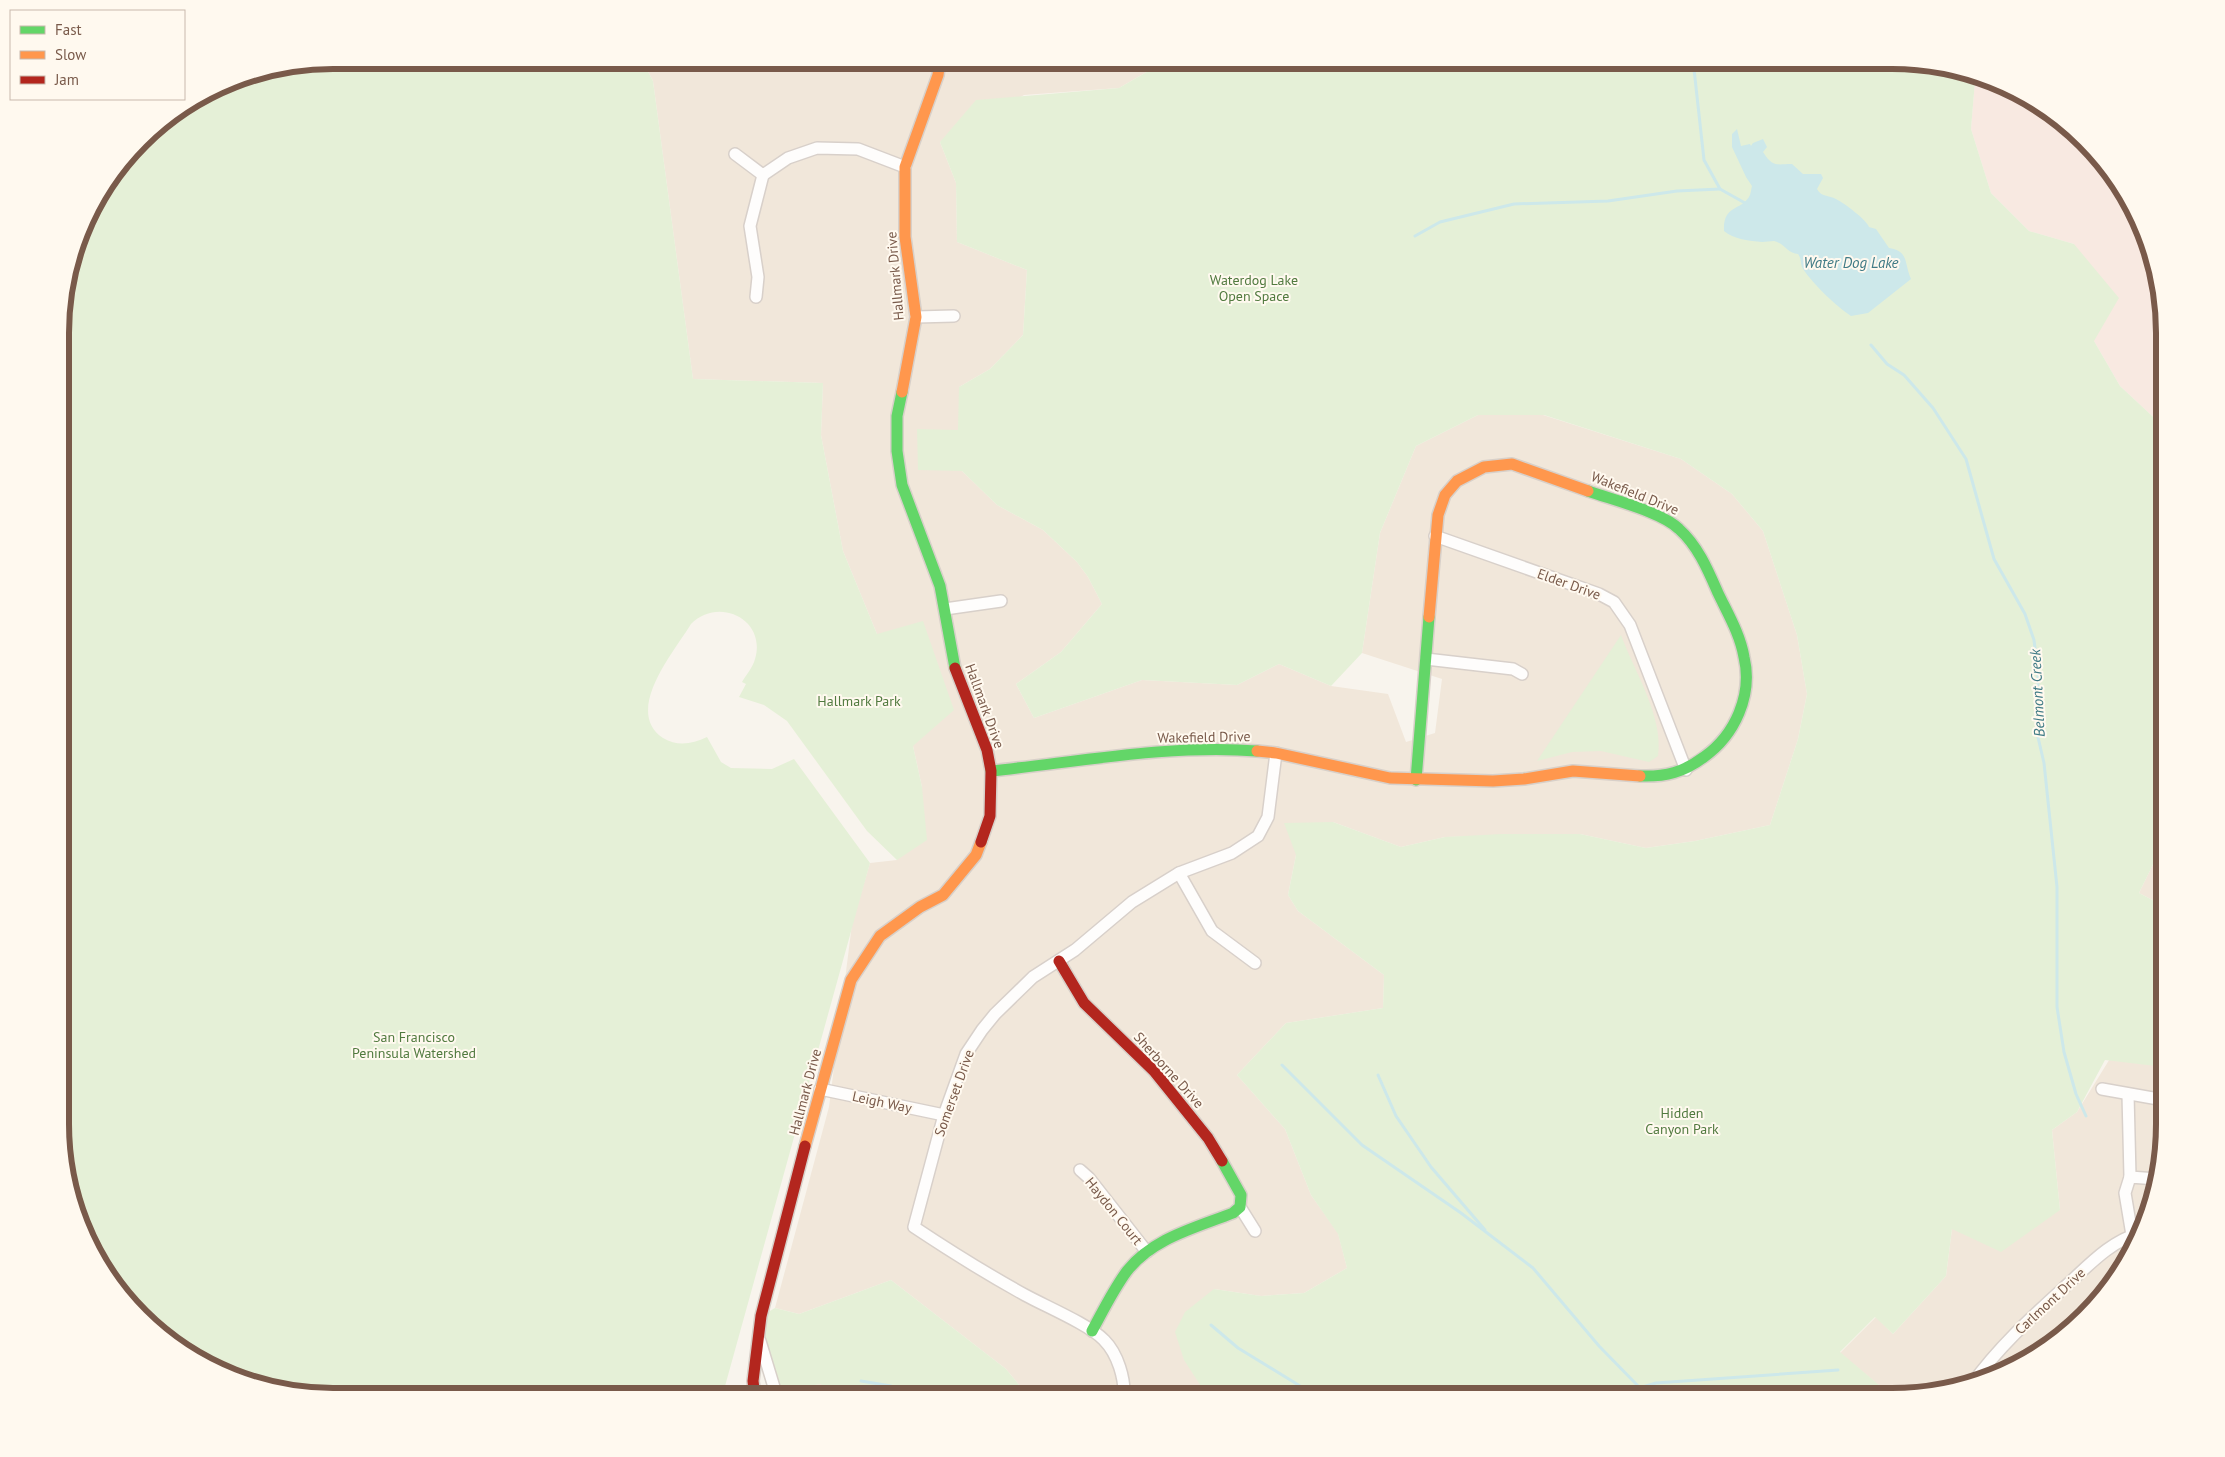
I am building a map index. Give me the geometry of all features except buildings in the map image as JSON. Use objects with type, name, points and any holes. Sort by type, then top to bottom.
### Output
[{"type":"street","name":"Hallmark Drive","points":[[754,1388],[753,1381],[762,1316],[820,1089],[851,980],[880,936],[920,907],[943,895],[976,855],[990,816],[991,771],[987,750],[956,675],[940,586],[902,485],[897,451],[896,416],[916,317],[905,237],[905,166],[939,69]]},
{"type":"street","points":[[756,297],[758,277],[750,226],[763,175],[788,158],[817,148],[858,149],[905,166]]},
{"type":"street","points":[[735,154],[763,175]]},
{"type":"street","points":[[916,317],[954,316]]},
{"type":"street","name":"Wakefield Drive","points":[[991,771],[1175,751],[1228,749],[1276,752],[1390,778],[1416,780],[1524,779],[1573,771],[1660,778],[1686,770],[1708,756],[1728,735],[1743,705],[1746,665],[1740,644],[1701,555],[1682,530],[1669,520],[1523,466],[1503,463],[1481,468],[1455,483],[1445,495],[1438,517],[1435,536],[1416,780]]},
{"type":"street","name":"Elder Drive","points":[[1435,536],[1599,594],[1614,602],[1630,624],[1686,770]]},
{"type":"street","points":[[945,609],[1001,601]]},
{"type":"street","points":[[1426,659],[1513,669],[1522,674]]},
{"type":"street","name":"Somerset Drive","points":[[1092,1331],[1015,1289],[914,1227],[944,1115],[966,1054],[995,1014],[1033,977],[1059,961],[1132,902],[1179,873],[1232,853],[1258,836],[1268,817],[1276,752]]},
{"type":"street","points":[[1179,873],[1212,931],[1255,963]]},
{"type":"street","name":"Sherborne Drive","points":[[1059,961],[1084,1003],[1154,1071],[1208,1138],[1235,1181],[1241,1195],[1240,1207],[1255,1231]]},
{"type":"street","name":"Leigh Way","points":[[820,1089],[944,1115]]},
{"type":"street","points":[[2102,1089],[2156,1099]]},
{"type":"street","points":[[2128,1094],[2130,1177],[2125,1193],[2135,1228]]},
{"type":"street","name":"Haydon Court","points":[[1080,1170],[1089,1178],[1147,1252]]},
{"type":"street","points":[[2130,1177],[2150,1179]]},
{"type":"street","points":[[1125,1388],[1115,1357],[1105,1341],[1092,1331],[1118,1284],[1135,1262],[1147,1252],[1168,1239],[1233,1213],[1240,1207]]},
{"type":"street","name":"Carlmont Drive","points":[[1980,1373],[1989,1360],[2045,1305],[2102,1253],[2131,1237]]},
{"type":"street","name":"Hallmark Drive","points":[[759,1339],[775,1388]]},
{"type":"shaded area","points":[[647,69],[1152,69],[1119,88],[1024,95],[940,142],[956,183],[957,242],[1027,270],[1023,335],[990,369],[959,387],[962,471],[997,505],[1043,530],[1077,562],[1088,577],[1102,604],[1061,652],[1016,684],[1034,718],[1142,680],[1237,685],[1279,664],[1331,686],[1388,694],[1406,742],[1435,733],[1442,679],[1362,653],[1380,533],[1416,446],[1478,415],[1543,415],[1681,459],[1732,494],[1763,531],[1797,635],[1807,694],[1798,739],[1770,825],[1695,841],[1646,848],[1580,834],[1445,837],[1401,847],[1333,822],[1296,855],[1288,895],[1298,911],[1384,975],[1383,1008],[1286,1023],[1237,1075],[1285,1129],[1311,1195],[1338,1233],[1347,1268],[1304,1293],[1261,1296],[1214,1289],[1204,1388],[1022,1388],[1006,1369],[891,1280],[799,1314],[775,1308],[829,1107],[852,924],[870,863],[897,860],[922,787],[913,746],[877,634],[843,551],[821,435],[823,383],[693,379],[653,81]]},
{"type":"shaded area","points":[[1975,82],[2009,96],[2053,123],[2079,146],[2112,186],[2136,232],[2151,281],[2156,315],[2156,420],[2120,386],[2094,341],[2074,244],[2029,231],[1991,193],[1971,129]]},
{"type":"shaded area","points":[[2156,858],[2156,902],[2139,893]]},
{"type":"shaded area","points":[[2111,1057],[2156,1064],[2156,1142],[2147,1193],[2136,1225],[2121,1256],[2102,1285],[2079,1311],[2039,1344],[2009,1361],[1961,1379],[1927,1386],[1882,1388],[1840,1353],[1876,1317],[1893,1334],[1946,1276],[1952,1229],[2060,1210],[2052,1130],[2077,1112]]},
{"type":"shaded area","points":[[822,1384],[824,1388],[757,1388]]},
{"type":"green space","name":"San Francisco Peninsula Watershed","points":[[315,69],[647,69],[653,81],[693,379],[823,383],[821,435],[843,551],[877,634],[923,621],[954,710],[913,746],[922,787],[927,840],[897,860],[867,831],[787,721],[764,705],[739,697],[746,684],[742,682],[754,662],[757,645],[754,633],[747,623],[738,616],[726,612],[714,612],[702,616],[691,624],[664,665],[656,681],[650,697],[648,713],[652,726],[663,738],[669,741],[685,744],[707,737],[721,762],[731,768],[772,769],[794,759],[870,863],[724,1388],[315,1388],[298,1386],[264,1379],[216,1361],[172,1334],[146,1311],[113,1271],[96,1241],[78,1193],[69,1142],[69,315],[78,264],[96,216],[123,172],[146,146],[186,113],[216,96],[264,78],[298,71]]},
{"type":"green space","points":[[1910,69],[1961,78],[1975,82],[1971,129],[1991,193],[2029,231],[2074,244],[2119,298],[2094,341],[2120,386],[2156,420],[2156,858],[2139,893],[2156,902],[2156,1066],[2105,1060],[2077,1112],[2052,1130],[2060,1210],[2001,1252],[1952,1229],[1946,1276],[1893,1334],[1875,1317],[1840,1352],[1883,1388],[1202,1388],[1184,1360],[1175,1332],[1185,1312],[1214,1289],[1261,1296],[1304,1293],[1347,1268],[1338,1234],[1311,1195],[1285,1129],[1237,1075],[1286,1023],[1383,1008],[1384,975],[1298,911],[1288,895],[1296,855],[1284,823],[1333,822],[1401,847],[1445,837],[1501,834],[1580,834],[1646,848],[1695,841],[1770,825],[1798,739],[1807,694],[1797,635],[1763,531],[1732,494],[1681,459],[1544,415],[1478,415],[1416,446],[1380,533],[1362,653],[1331,686],[1279,664],[1237,685],[1142,680],[1034,718],[1016,684],[1061,652],[1102,604],[1088,577],[1077,562],[1043,530],[997,505],[962,471],[918,470],[917,429],[958,430],[959,387],[990,369],[1023,335],[1027,270],[957,242],[956,183],[940,142],[976,100],[1119,88],[1150,70]]},
{"type":"green space","points":[[1621,635],[1647,694],[1657,726],[1658,756],[1649,762],[1601,751],[1572,752],[1537,761]]},
{"type":"green space","points":[[891,1280],[1006,1369],[1022,1388],[823,1388],[821,1384],[795,1388],[775,1388],[759,1339],[761,1316],[775,1308],[799,1314]]},
{"type":"water","name":"Water Dog Lake","points":[[1737,129],[1741,146],[1750,144],[1751,146],[1753,143],[1763,139],[1767,147],[1763,152],[1773,163],[1792,164],[1803,174],[1821,174],[1823,178],[1817,189],[1819,192],[1844,204],[1860,216],[1869,227],[1876,229],[1889,248],[1903,255],[1911,279],[1868,313],[1851,316],[1813,282],[1803,269],[1798,254],[1791,252],[1774,241],[1762,242],[1737,238],[1724,231],[1726,217],[1750,196],[1752,186],[1732,147],[1732,134]]},
{"type":"waterway","name":"Belmont Creek","points":[[1694,69],[1704,160],[1720,189],[1745,203]]},
{"type":"waterway","points":[[1415,236],[1440,222],[1514,204],[1608,201],[1677,191],[1720,189]]},
{"type":"waterway","name":"Belmont Creek","points":[[1871,345],[1887,364],[1904,375],[1933,408],[1966,459],[1994,559],[2025,614],[2034,640],[2038,672],[2037,733],[2044,763],[2057,887],[2057,1007],[2064,1052],[2076,1094],[2086,1116]]},
{"type":"waterway","points":[[1282,1065],[1362,1145],[1461,1213],[1533,1268],[1599,1346],[1640,1388]]},
{"type":"waterway","points":[[1378,1075],[1396,1116],[1431,1167],[1485,1230]]},
{"type":"waterway","points":[[1211,1325],[1238,1348],[1303,1388]]},
{"type":"waterway","points":[[1639,1388],[1656,1383],[1838,1370]]},
{"type":"waterway","points":[[861,1381],[893,1388]]},
{"type":"traffic: fast","points":[[902,392],[897,416],[897,451],[902,485],[940,586],[955,668]]},
{"type":"traffic: fast","points":[[1588,491],[1661,517],[1686,536],[1706,567],[1737,632],[1744,657],[1746,686],[1743,700],[1733,726],[1725,737],[1704,757],[1682,770],[1658,776],[1640,776]]},
{"type":"traffic: fast","points":[[1416,780],[1429,617]]},
{"type":"traffic: fast","points":[[991,771],[1158,752],[1224,749],[1257,751]]},
{"type":"traffic: fast","points":[[1092,1331],[1117,1286],[1137,1260],[1149,1250],[1175,1235],[1233,1213],[1240,1207],[1241,1195],[1222,1161]]},
{"type":"traffic: slow","points":[[902,392],[916,317],[905,237],[905,167],[939,69]]},
{"type":"traffic: slow","points":[[1429,617],[1438,515],[1445,495],[1457,481],[1484,467],[1512,464],[1588,491]]},
{"type":"traffic: slow","points":[[1257,751],[1276,753],[1390,778],[1493,781],[1524,779],[1573,771],[1640,776]]},
{"type":"traffic: slow","points":[[805,1146],[851,980],[880,936],[920,907],[943,895],[976,855],[981,842]]},
{"type":"traffic: jam","points":[[955,668],[987,750],[991,771],[990,816],[981,842]]},
{"type":"traffic: jam","points":[[1059,961],[1084,1003],[1154,1071],[1208,1138],[1222,1161]]},
{"type":"traffic: jam","points":[[754,1388],[753,1381],[761,1316],[805,1146]]},
{"type":"park label","name":"Waterdog Lake Open Space","points":[[1254,288]]},
{"type":"park label","name":"Hallmark Park","points":[[859,701]]},
{"type":"park label","name":"Hidden Canyon Park","points":[[1682,1122]]}]
